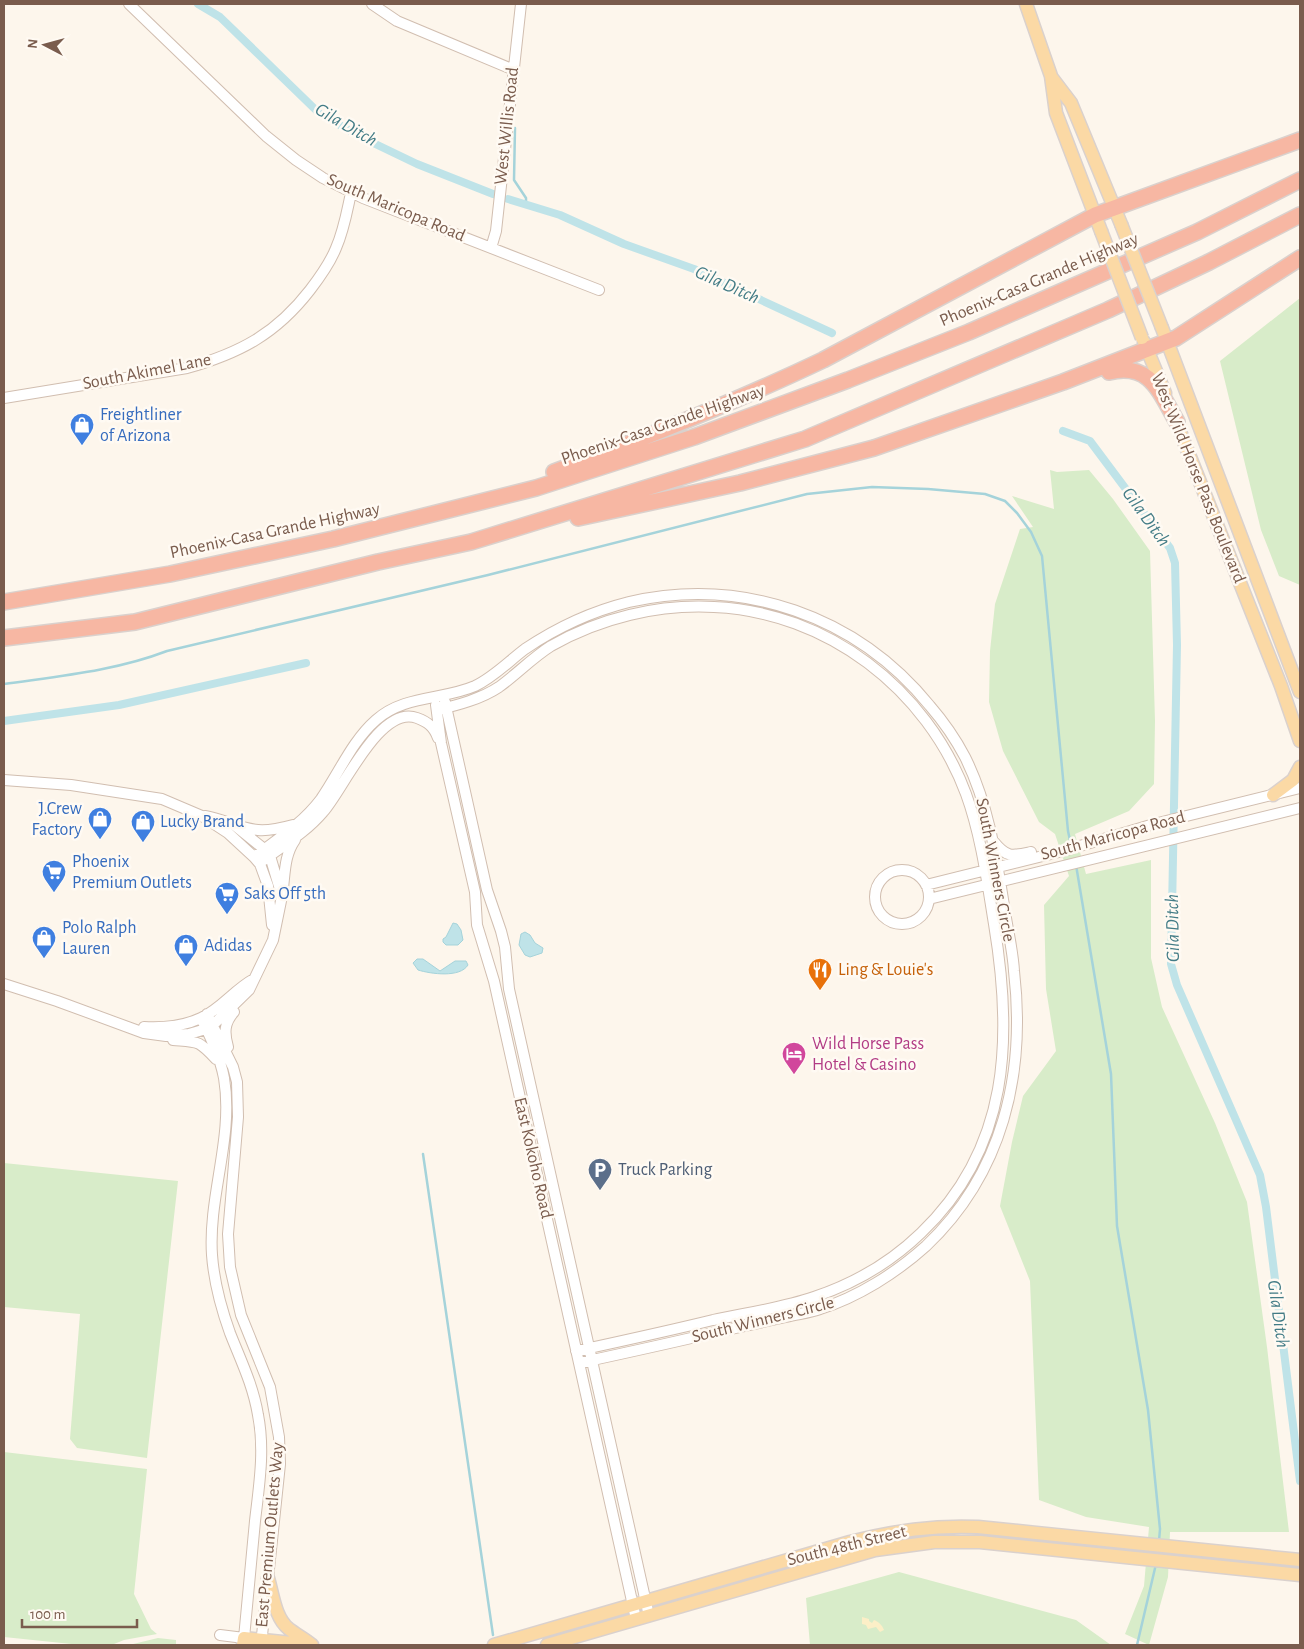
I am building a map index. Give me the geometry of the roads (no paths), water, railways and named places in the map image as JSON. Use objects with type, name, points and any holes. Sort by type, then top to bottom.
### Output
[{"type":"highway","points":[[481,502],[532,480],[660,432],[780,380],[832,355],[1095,216],[1300,140]]},
{"type":"highway","name":"Phoenix-Casa Grande Highway","points":[[4,602],[128,582],[251,558],[358,533],[536,488],[694,437],[848,380],[969,332],[1197,232],[1300,180]]},
{"type":"highway","points":[[471,542],[805,439],[1108,310],[1209,262],[1300,215]]},
{"type":"highway","points":[[4,642],[135,622],[378,562],[740,483],[874,448],[1063,382],[1165,335],[1176,338],[1300,258]]},
{"type":"highway","points":[[1063,382],[1112,371],[1133,370],[1145,376],[1156,387],[1176,422]]},
{"type":"highway","points":[[4,638],[34,636]]},
{"type":"main road","points":[[1026,4],[1051,76]]},
{"type":"main road","name":"West Wild Horse Pass Boulevard","points":[[1051,76],[1071,103],[1115,208],[1300,692]]},
{"type":"main road","name":"West Wild Horse Pass Boulevard","points":[[1051,76],[1056,113],[1300,741]]},
{"type":"main road","points":[[1273,795],[1293,780],[1300,767]]},
{"type":"main road","name":"South 48th Street","points":[[494,1645],[850,1542],[889,1532],[926,1528],[978,1527],[1300,1560]]},
{"type":"main road","name":"South 48th Street","points":[[547,1645],[875,1550],[934,1542],[980,1542],[1300,1575]]},
{"type":"main road","points":[[268,1578],[282,1621],[289,1629],[314,1645]]},
{"type":"main road","points":[[243,1641],[314,1645]]},
{"type":"street","name":"South Maricopa Road","points":[[129,4],[266,136],[296,160],[323,178],[352,193],[599,290]]},
{"type":"street","points":[[372,4],[396,21],[514,70]]},
{"type":"street","name":"West Willis Road","points":[[491,248],[496,231],[521,4]]},
{"type":"street","name":"South Akimel Lane","points":[[4,398],[187,368],[212,361],[256,340],[281,322],[298,305],[317,280],[336,249],[352,193]]},
{"type":"street","name":"South Winners Circle","points":[[267,853],[310,813],[371,724],[388,710],[478,685],[525,649],[588,615],[628,602],[674,595],[720,594],[761,600],[800,612],[838,628],[875,652],[913,686],[941,720],[964,754],[981,793],[992,839],[1014,966],[1016,1005],[1015,1067],[1002,1127],[995,1146],[976,1183],[952,1218],[925,1246],[866,1289],[820,1309],[579,1363]]},
{"type":"street","points":[[653,598],[655,610]]},
{"type":"street","name":"South Winners Circle","points":[[442,709],[481,697],[498,687],[530,660],[552,646],[590,627],[631,614],[672,607],[716,607],[757,612],[795,623],[831,638],[867,662],[905,696],[930,727],[952,762],[967,796],[975,825],[1002,970],[1004,1006],[1002,1068],[990,1125],[965,1178],[942,1210],[920,1233],[892,1257],[853,1281],[812,1298],[576,1351]]},
{"type":"street","points":[[886,679],[895,669]]},
{"type":"street","name":"East Kokoho Road","points":[[439,695],[488,895],[505,947],[507,979],[592,1360],[639,1603],[636,1620]]},
{"type":"street","name":"East Kokoho Road","points":[[442,709],[441,743],[475,898],[477,926],[493,974],[576,1351],[639,1603],[649,1616]]},
{"type":"street","name":"South Winners Circle","points":[[257,860],[299,835],[313,824],[325,810],[368,746],[388,724],[398,718],[413,716],[430,725],[441,743]]},
{"type":"street","points":[[4,780],[71,785],[162,799],[202,816],[228,833],[257,860],[268,886],[272,910],[272,940]]},
{"type":"street","name":"South Maricopa Road","points":[[926,885],[1062,851],[1154,824],[1300,788]]},
{"type":"street","name":"South Maricopa Road","points":[[929,899],[1300,808]]},
{"type":"street","points":[[202,816],[222,819],[258,830],[270,830],[296,824],[310,813]]},
{"type":"street","points":[[232,823],[267,853],[282,896]]},
{"type":"street","points":[[144,1033],[166,1036],[189,1034],[210,1026],[250,990],[272,940],[282,896],[286,862],[289,851],[299,835]]},
{"type":"street","points":[[992,839],[1001,851],[1014,856],[1047,849],[1062,851]]},
{"type":"street","points":[[904,870],[913,872],[921,878],[926,885],[929,899],[924,914],[918,920],[905,925],[891,922],[883,917],[877,909],[875,900],[876,890],[886,875],[904,870]]},
{"type":"street","points":[[475,898],[488,895]]},
{"type":"street","points":[[126,1026],[172,1026],[204,1016],[254,979]]},
{"type":"street","points":[[4,984],[57,1001],[157,1039],[197,1042],[207,1049],[221,1065]]},
{"type":"street","points":[[234,1067],[227,1045],[225,1029],[228,1019],[238,1007],[242,997]]},
{"type":"street","points":[[1004,1006],[1016,1005]]},
{"type":"street","name":"East Premium Outlets Way","points":[[204,1016],[234,1067],[237,1082],[239,1110],[228,1234],[230,1267],[241,1315],[273,1397],[281,1454],[261,1642]]},
{"type":"street","points":[[1004,1019],[1016,1019]]},
{"type":"street","name":"East Premium Outlets Way","points":[[210,1026],[221,1065],[226,1092],[225,1122],[212,1242],[217,1287],[226,1320],[247,1371],[258,1413],[261,1443],[260,1478],[243,1641]]},
{"type":"street","points":[[516,1082],[529,1079]]},
{"type":"street","points":[[226,1320],[241,1315]]},
{"type":"street","points":[[260,1478],[278,1480]]},
{"type":"street","points":[[220,1635],[243,1641]]},
{"type":"water","points":[[453,923],[457,924],[461,930],[463,940],[458,945],[446,945],[443,939]]},
{"type":"water","points":[[525,932],[530,935],[535,943],[543,948],[542,953],[530,957],[525,955],[519,945],[521,934]]},
{"type":"water","points":[[417,959],[423,959],[440,971],[455,961],[466,961],[468,965],[459,972],[437,974],[418,970],[413,963]]},
{"type":"waterway","name":"Gila Ditch","points":[[198,4],[220,17],[320,114],[365,139],[417,164],[493,194]]},
{"type":"waterway","points":[[515,128],[514,180],[526,198],[526,205]]},
{"type":"waterway","name":"Gila Ditch","points":[[508,199],[560,215],[624,244],[694,269],[832,333]]},
{"type":"waterway","name":"Gila Ditch","points":[[1063,431],[1090,441],[1170,548],[1175,563],[1177,645],[1171,964],[1177,985],[1260,1175],[1266,1207],[1300,1481]]},
{"type":"waterway","points":[[4,684],[107,668],[167,651],[488,575],[807,494],[872,487],[985,494],[1005,501],[1017,513],[1031,532],[1042,556],[1068,831],[1071,845]]},
{"type":"waterway","points":[[4,721],[119,705],[306,663]]},
{"type":"waterway","points":[[1076,865],[1111,1074],[1117,1226],[1148,1410],[1160,1529],[1159,1541]]},
{"type":"waterway","points":[[423,1154],[493,1635]]},
{"type":"waterway","points":[[1137,1645],[1156,1564]]},
{"type":"place","name":"Freightliner of Arizona","points":[[82,446]]},
{"type":"place","name":"J.Crew Factory","points":[[100,840]]},
{"type":"place","name":"Lucky Brand","points":[[143,843]]},
{"type":"place","name":"Phoenix Premium Outlets","points":[[54,893]]},
{"type":"place","name":"Saks Off 5th","points":[[227,915]]},
{"type":"place","name":"Polo Ralph Lauren","points":[[44,959]]},
{"type":"place","name":"Adidas","points":[[186,967]]},
{"type":"place","name":"Ling & Louie's","points":[[820,991]]},
{"type":"place","name":"Wild Horse Pass Hotel & Casino","points":[[794,1075]]},
{"type":"place","name":"Truck Parking","points":[[600,1191]]}]
